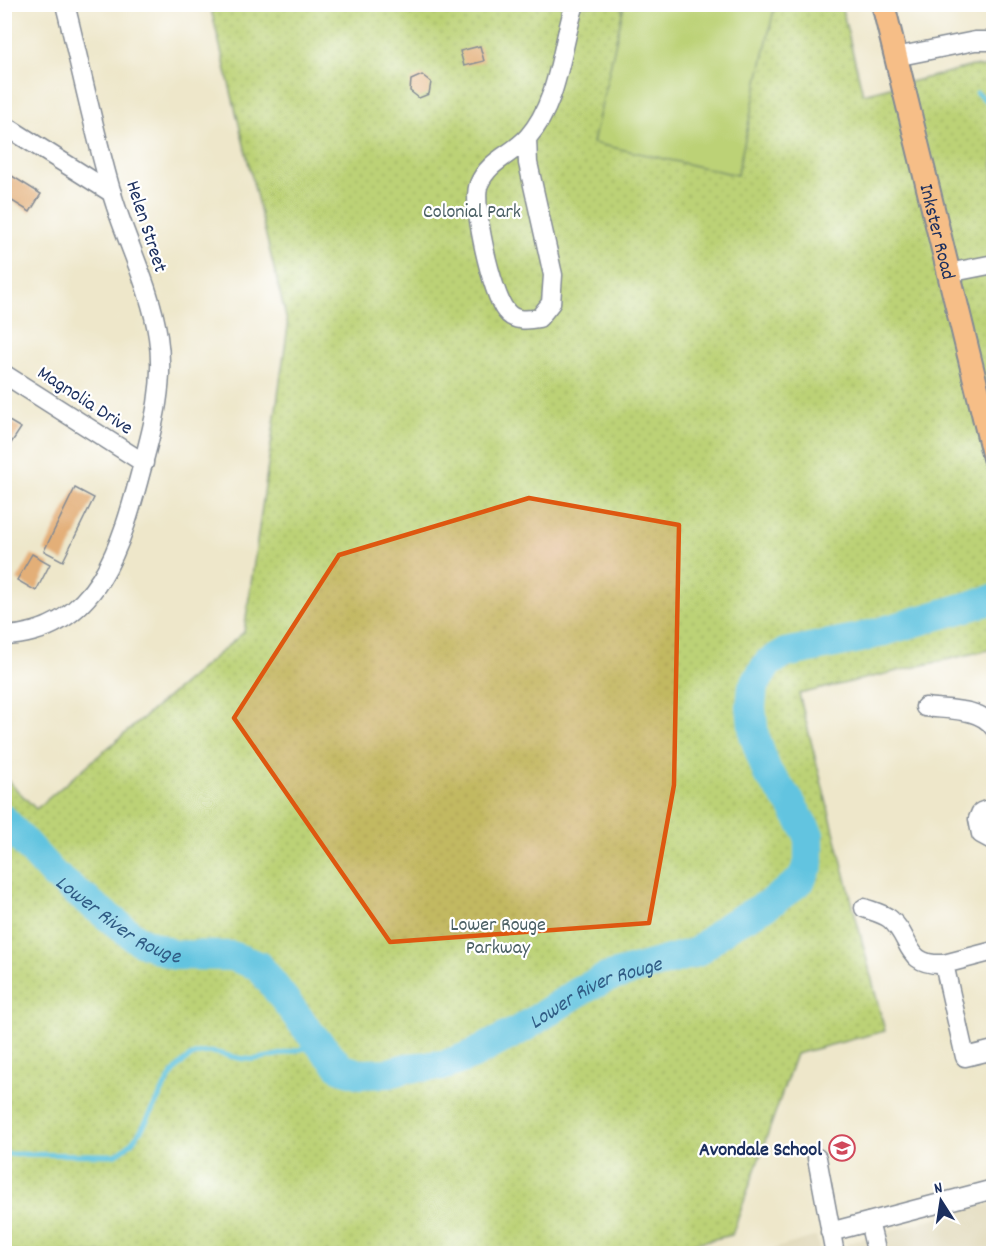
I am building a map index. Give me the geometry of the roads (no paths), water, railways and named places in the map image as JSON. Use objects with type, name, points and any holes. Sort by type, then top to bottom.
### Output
[{"type":"main road","name":"Inkster Road","points":[[883,4],[993,458]]},
{"type":"street","name":"Helen Street","points":[[4,636],[26,633],[55,622],[92,593],[118,548],[144,463],[159,396],[159,340],[151,306],[112,193],[65,4]]},
{"type":"street","points":[[527,138],[528,163],[553,275],[551,303],[539,318],[524,321],[506,313],[495,291],[478,185],[492,163],[527,138],[545,109],[574,4]]},
{"type":"street","points":[[895,57],[975,41],[993,41]]},
{"type":"street","points":[[4,125],[112,193]]},
{"type":"street","points":[[948,273],[993,264]]},
{"type":"street","name":"Magnolia Drive","points":[[4,374],[144,463]]},
{"type":"street","points":[[925,707],[975,714],[985,718],[993,728]]},
{"type":"street","points":[[993,807],[981,812],[978,819],[981,834],[993,841]]},
{"type":"street","points":[[864,908],[889,918],[914,956],[931,964],[944,964],[993,951]]},
{"type":"street","points":[[944,964],[965,1057],[993,1050]]},
{"type":"street","points":[[817,1158],[835,1254]]},
{"type":"street","points":[[830,1233],[993,1189]]},
{"type":"street","points":[[869,1222],[877,1254]]},
{"type":"waterway","points":[[977,93],[994,107]]},
{"type":"waterway","name":"Lower River Rouge","points":[[4,820],[54,875],[138,940],[174,955],[232,956],[259,966],[310,1033],[341,1068],[360,1074],[389,1073],[407,1068],[445,1065],[472,1055],[523,1028],[580,991],[606,978],[697,952],[727,927],[769,904],[800,881],[809,864],[809,835],[790,802],[767,772],[754,735],[751,707],[753,687],[768,663],[785,653],[860,638],[994,599]]},
{"type":"waterway","points":[[4,1154],[114,1155],[127,1147],[138,1135],[171,1076],[192,1056],[208,1052],[255,1059],[322,1045]]},
{"type":"place","name":"Avondale School","points":[[842,1148]]},
{"type":"park label","name":"Colonial Park","points":[[472,210]]},
{"type":"park label","name":"Lower Rouge Parkway","points":[[498,934]]}]
